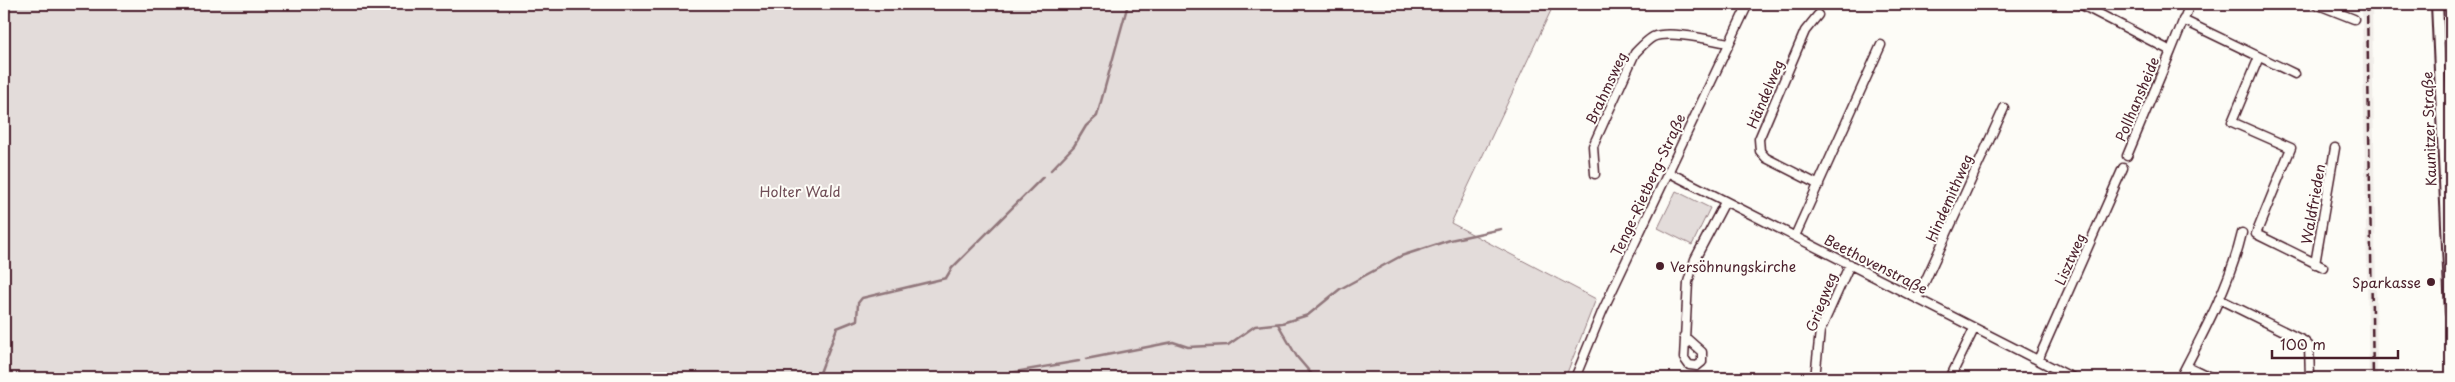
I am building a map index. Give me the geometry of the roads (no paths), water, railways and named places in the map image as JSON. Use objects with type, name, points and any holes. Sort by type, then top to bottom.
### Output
[{"type":"street","name":"Tenge-Rietberg-Straße","points":[[1575,378],[1602,312],[1748,4]]},
{"type":"street","name":"Pollhansheide","points":[[2080,4],[2171,51]]},
{"type":"street","name":"Pollhansheide","points":[[2126,156],[2190,4]]},
{"type":"street","points":[[2316,4],[2354,19]]},
{"type":"street","name":"Kaunitzer Straße","points":[[2437,4],[2451,313]]},
{"type":"street","name":"Händelweg","points":[[1818,15],[1804,31],[1759,140],[1760,151],[1766,158],[1819,185]]},
{"type":"street","points":[[2183,20],[2296,74]]},
{"type":"street","name":"Brahmsweg","points":[[1595,174],[1593,146],[1635,53],[1645,42],[1656,36],[1694,36],[1729,43]]},
{"type":"street","points":[[1795,236],[1881,46]]},
{"type":"street","name":"Waldfrieden","points":[[2259,57],[2232,122],[2291,148],[2256,234],[2323,267]]},
{"type":"street","name":"Hindemithweg","points":[[1917,299],[2004,108]]},
{"type":"street","name":"Waldfrieden","points":[[2315,264],[2335,148]]},
{"type":"street","name":"Lisztweg","points":[[2038,360],[2123,168]]},
{"type":"street","name":"Beethovenstraße","points":[[1668,172],[2073,378]]},
{"type":"street","points":[[1684,336],[1688,282],[1695,259],[1725,202]]},
{"type":"street","points":[[2180,378],[2219,299],[2237,257],[2242,234]]},
{"type":"street","name":"Griegweg","points":[[1815,378],[1820,332],[1850,264]]},
{"type":"street","points":[[2219,299],[2304,341],[2309,346],[2310,378]]},
{"type":"street","points":[[1950,378],[1974,329]]},
{"type":"street","points":[[2187,366],[2212,378]]},
{"type":"waterway","points":[[1051,170],[1074,146],[1086,126],[1097,116],[1128,4]]},
{"type":"waterway","points":[[818,378],[837,328],[857,320],[858,303],[862,298],[946,278],[952,268],[1043,177]]},
{"type":"waterway","points":[[1086,359],[1173,342],[1188,347],[1228,345],[1255,326],[1282,323],[1308,315],[1340,289],[1401,256],[1450,240],[1501,229]]},
{"type":"waterway","points":[[1278,324],[1297,357],[1315,378]]},
{"type":"waterway","points":[[980,378],[1079,361]]},
{"type":"railway","points":[[2367,4],[2373,378]]},
{"type":"place","name":"Versöhnungskirche","points":[[1660,266]]},
{"type":"place","name":"Sparkasse","points":[[2431,282]]},
{"type":"park label","name":"Holter Wald","points":[[800,191]]}]
